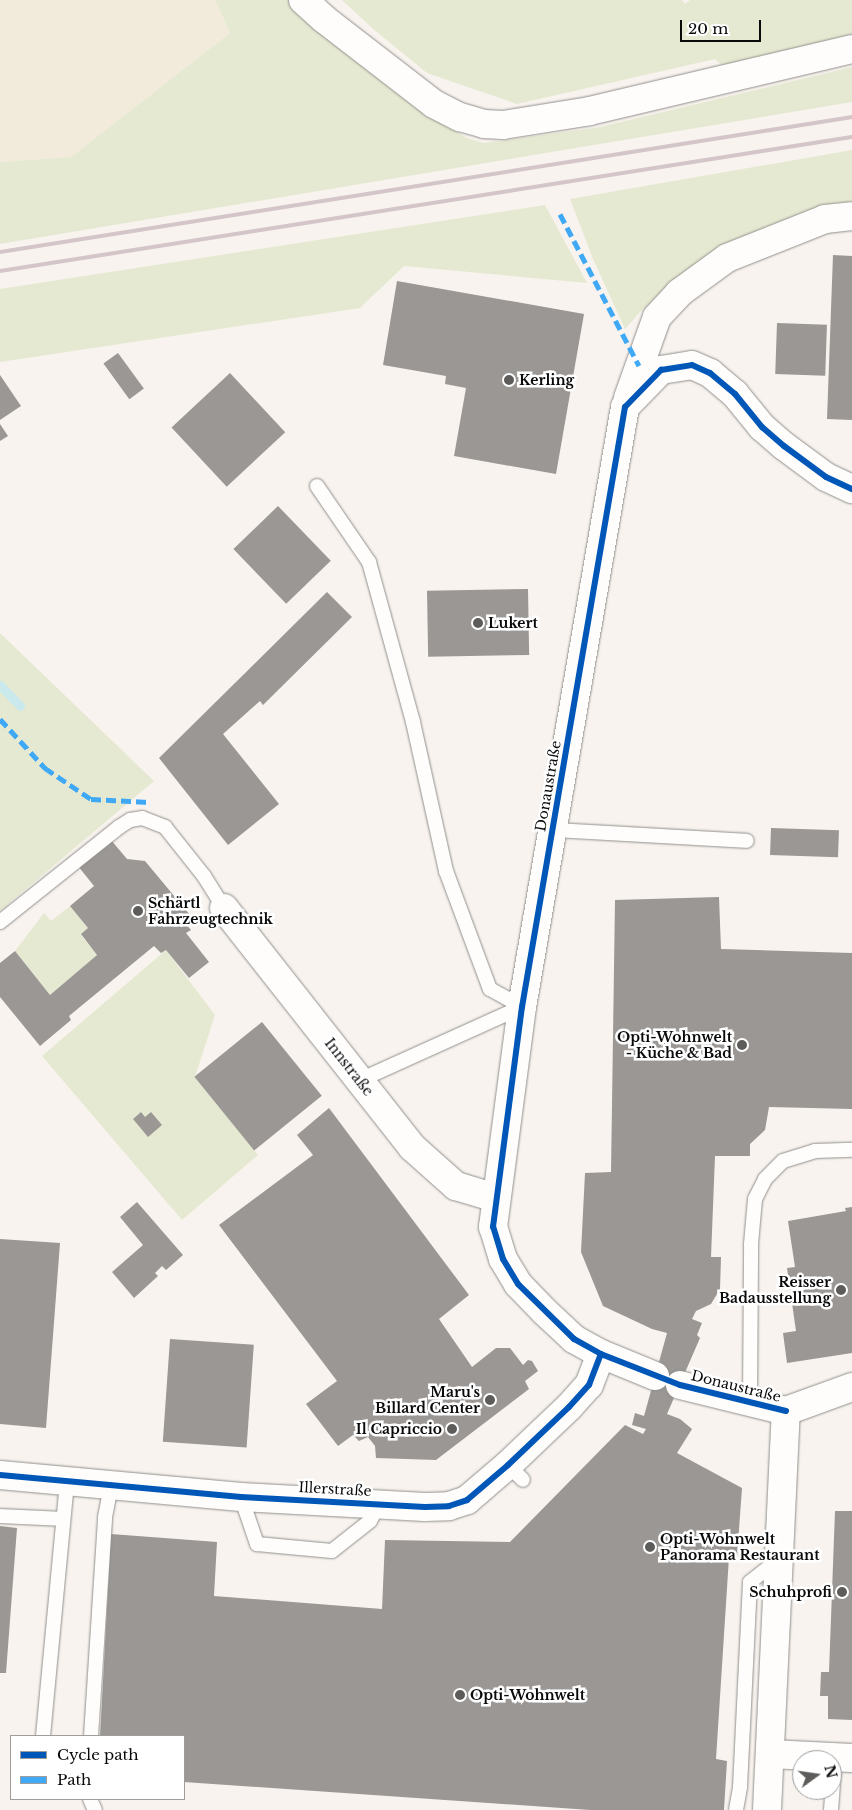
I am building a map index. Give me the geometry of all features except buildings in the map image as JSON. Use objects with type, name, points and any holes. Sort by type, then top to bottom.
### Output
[{"type":"street","points":[[303,0],[324,19],[434,104],[460,117],[484,124],[503,126],[590,111],[852,49]]},
{"type":"street","name":"Donaustraße","points":[[767,1810],[786,1411],[667,1381],[602,1354],[574,1339],[518,1284],[503,1259],[493,1227],[522,1007],[625,407],[656,317],[679,292],[735,254],[825,218],[852,216]]},
{"type":"street","points":[[625,407],[660,370],[692,365],[710,373],[735,394],[762,427],[784,446],[826,477],[852,489]]},
{"type":"street","name":"Innstraße","points":[[224,908],[412,1147],[456,1186],[496,1198]]},
{"type":"street","name":"Illerstraße","points":[[0,1475],[241,1497],[425,1507],[456,1504],[516,1473],[589,1386],[602,1354]]},
{"type":"street","points":[[786,1411],[852,1387]]},
{"type":"street","points":[[770,1754],[843,1758]]},
{"type":"lane","points":[[316,486],[369,562],[413,722],[446,871],[490,989],[522,1007]]},
{"type":"lane","points":[[0,922],[119,827],[130,820],[142,818],[165,827],[204,876],[224,908]]},
{"type":"lane","points":[[553,830],[747,841]]},
{"type":"lane","points":[[360,1080],[522,1007]]},
{"type":"lane","points":[[750,1402],[751,1244],[755,1199],[765,1179],[783,1162],[815,1151],[852,1150]]},
{"type":"lane","points":[[43,1735],[67,1481]]},
{"type":"lane","points":[[92,1735],[105,1517],[111,1485]]},
{"type":"lane","points":[[241,1497],[257,1544],[332,1551],[370,1521],[379,1503]]},
{"type":"lane","points":[[0,1516],[63,1519]]},
{"type":"lane","points":[[736,1810],[740,1787],[750,1582],[779,1560]]},
{"type":"lane","points":[[831,1810],[843,1758]]},
{"type":"shaded area","points":[[0,0],[215,0],[230,33],[71,157],[0,162]]},
{"type":"green space","points":[[215,0],[291,0],[440,121],[467,138],[484,143],[600,127],[852,67],[852,102],[0,244],[0,162],[71,157],[230,33]]},
{"type":"green space","points":[[342,0],[682,0],[685,4],[690,0],[852,0],[852,34],[725,68],[715,59],[517,104],[427,73],[372,28]]},
{"type":"green space","points":[[852,150],[852,202],[819,206],[735,244],[680,277],[640,312],[625,329],[593,259],[570,199]]},
{"type":"green space","points":[[545,205],[587,283],[404,266],[360,308],[0,362],[0,289]]},
{"type":"green space","points":[[0,633],[154,781],[0,911]]},
{"type":"green space","points":[[70,906],[88,928],[81,935],[97,955],[50,995],[15,951],[44,913],[51,921]]},
{"type":"green space","points":[[166,950],[215,1015],[195,1077],[258,1155],[182,1220],[42,1056]]},
{"type":"waterway","points":[[0,685],[20,706]]},
{"type":"railway","points":[[0,252],[852,117]]},
{"type":"railway","points":[[0,271],[852,137]]},
{"type":"marked path","points":[[560,214],[639,366]]},
{"type":"marked path","points":[[0,719],[45,768],[91,799],[149,802]]},
{"type":"cycle path","points":[[786,1411],[680,1385],[601,1354],[574,1339],[518,1284],[503,1259],[493,1227],[522,1007],[625,407],[661,370],[692,365],[710,373],[735,394],[762,427],[784,446],[826,477],[852,489]]},
{"type":"cycle path","points":[[0,1475],[241,1497],[425,1507],[449,1506],[467,1500],[508,1465],[569,1407],[589,1385],[601,1354]]},
{"type":"place","name":"Kerling","points":[[509,380]]},
{"type":"place","name":"Lukert","points":[[478,623]]},
{"type":"place","name":"Schärtl Fahrzeugtechnik","points":[[138,911]]},
{"type":"place","name":"Opti-Wohnwelt - Küche & Bad","points":[[742,1045]]},
{"type":"place","name":"Reisser Badausstellung","points":[[841,1290]]},
{"type":"place","name":"Maru's Billard Center","points":[[490,1400]]},
{"type":"place","name":"Il Capriccio","points":[[452,1429]]},
{"type":"place","name":"Opti-Wohnwelt Panorama Restaurant","points":[[650,1547]]},
{"type":"place","name":"Schuhprofi","points":[[842,1592]]},
{"type":"place","name":"Opti-Wohnwelt","points":[[460,1695]]}]
